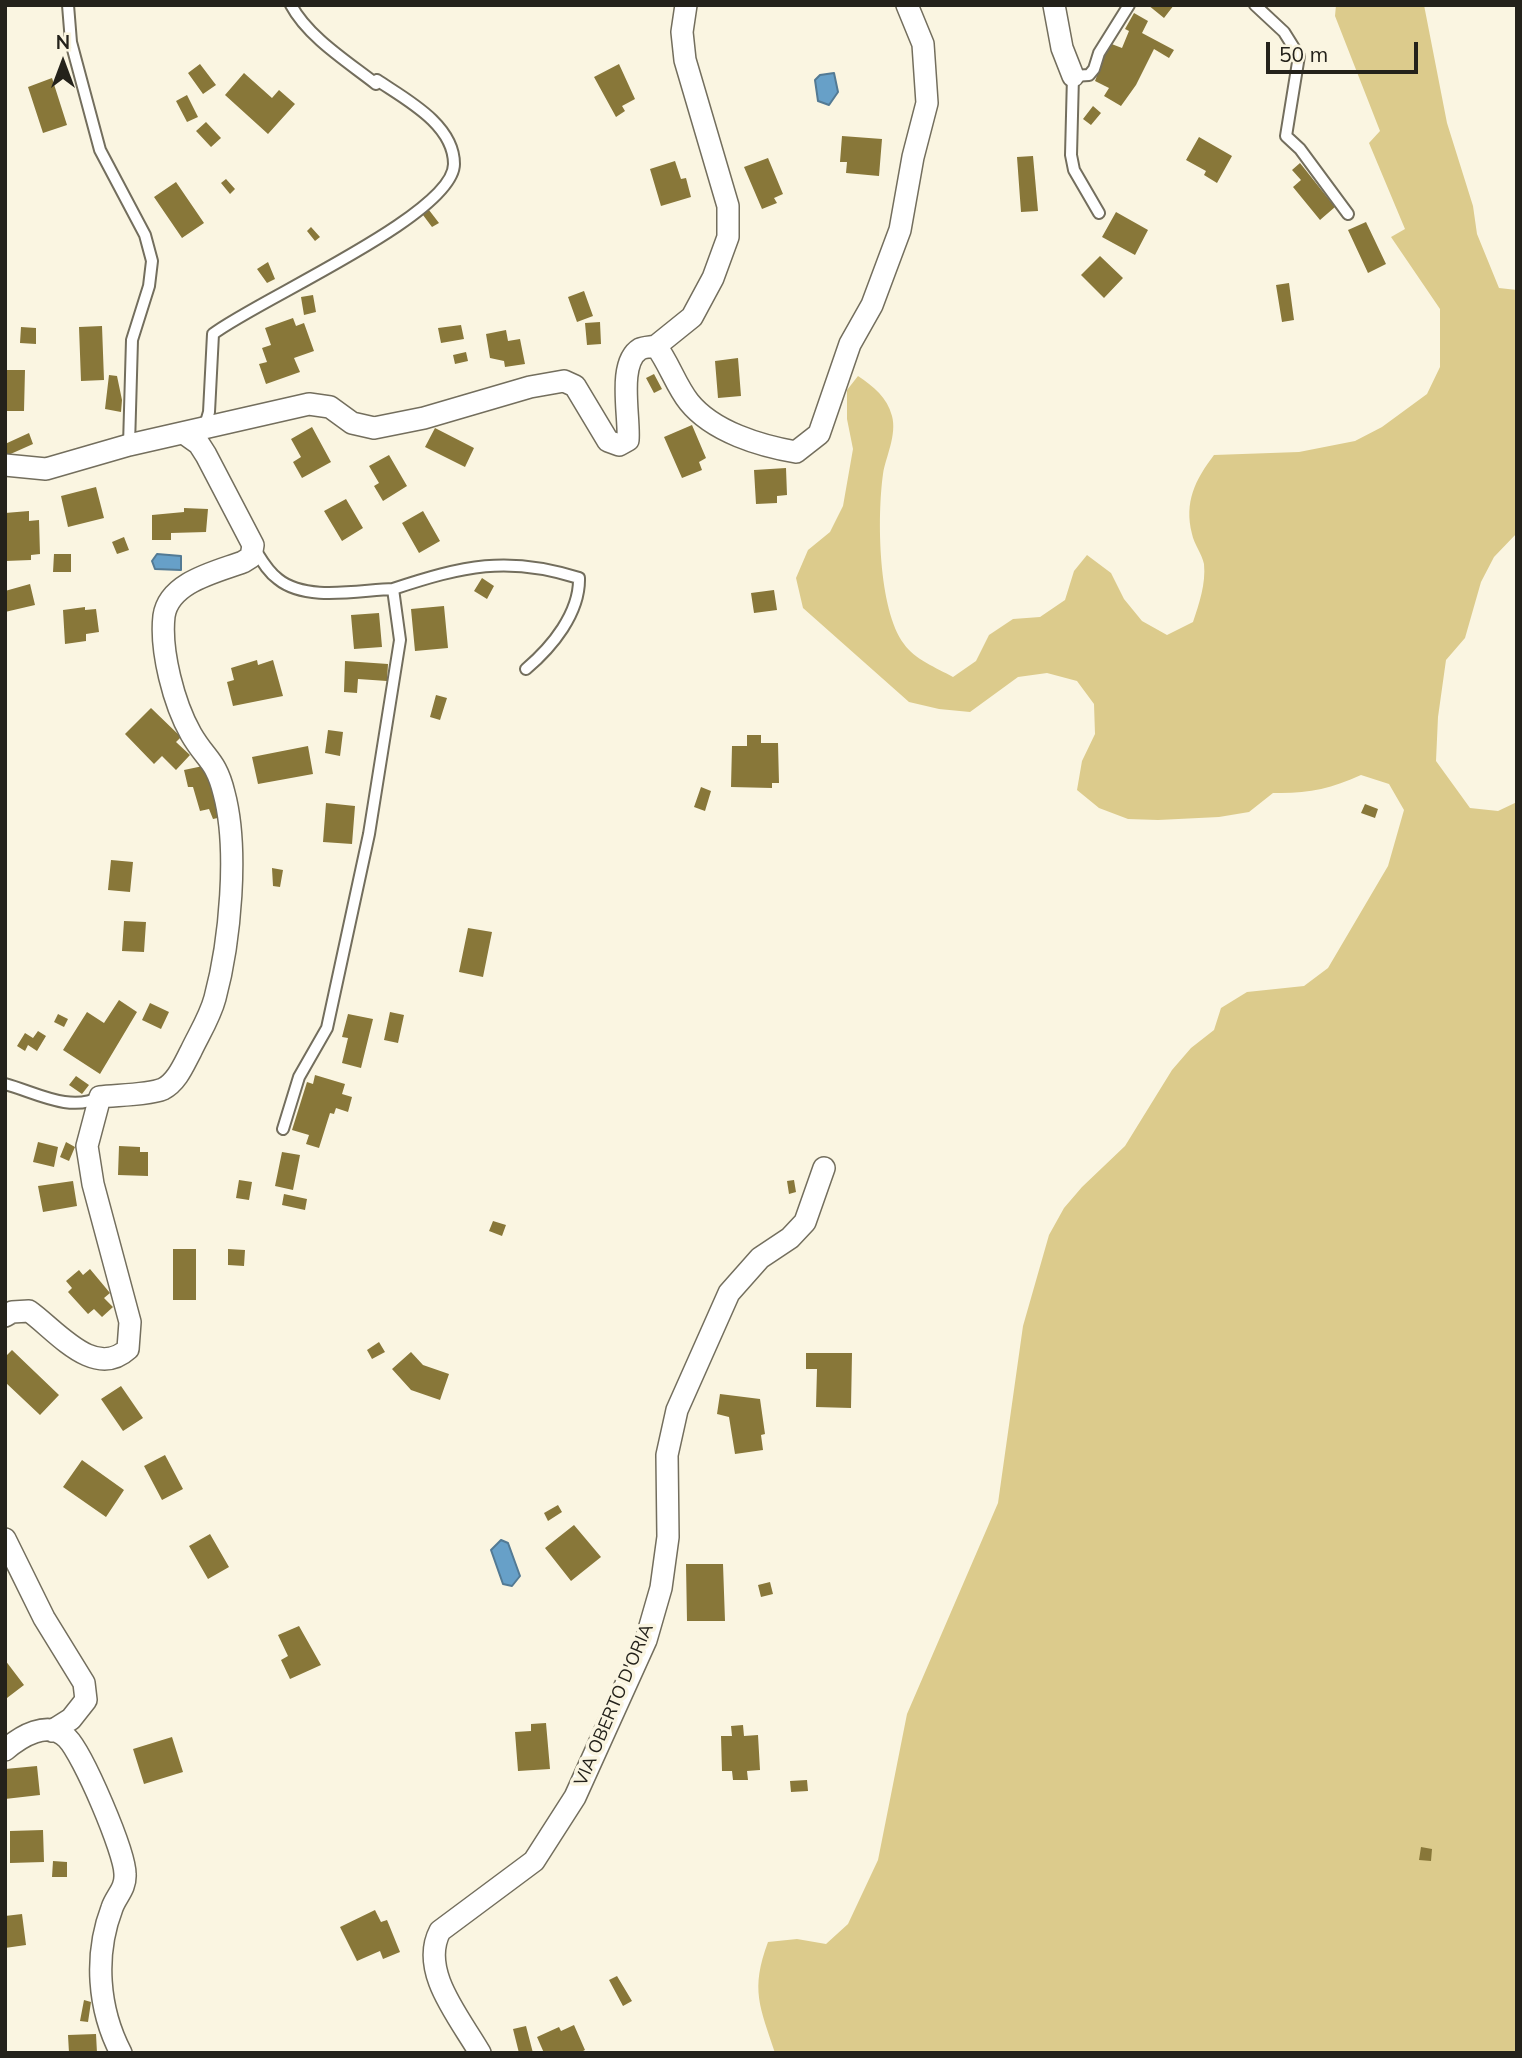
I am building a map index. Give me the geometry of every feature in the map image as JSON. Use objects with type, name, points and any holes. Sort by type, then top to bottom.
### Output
[{"type":"street","points":[[5,465],[46,469],[129,445],[309,404],[330,407],[352,423],[374,428],[433,415],[530,387],[564,382],[575,386],[608,441],[619,445],[628,440],[626,376],[630,360],[640,349],[656,346],[692,317],[713,278],[728,237],[728,206],[685,60],[682,32],[686,5]]},
{"type":"street","points":[[656,346],[689,402],[707,419],[747,439],[796,452],[818,434],[850,344],[872,305],[900,230],[913,157],[927,103],[923,44],[907,5]]},
{"type":"street","points":[[1054,5],[1062,48],[1073,76]]},
{"type":"street","points":[[5,1317],[12,1312],[29,1311],[82,1354],[103,1360],[119,1357],[128,1349],[130,1322],[93,1184],[88,1146],[100,1097],[163,1089],[178,1075],[215,1000],[222,962],[233,848],[225,796],[216,765],[192,737],[176,706],[168,671],[164,616],[172,597],[190,583],[251,557],[253,545],[199,444],[195,431]]},
{"type":"street","name":"VIA OBERTO D'ORIA","points":[[480,2053],[434,1969],[434,1944],[440,1931],[534,1861],[575,1797],[646,1640],[661,1588],[668,1537],[667,1455],[674,1416],[729,1293],[760,1258],[790,1238],[805,1222],[824,1168]]},
{"type":"street","points":[[5,1539],[44,1618],[84,1683],[86,1700],[71,1719],[52,1731]]},
{"type":"street","points":[[5,1750],[20,1737],[37,1731],[52,1731],[66,1737],[91,1778],[126,1872],[124,1887],[112,1908],[101,1956],[100,1983],[113,2037],[121,2053]]},
{"type":"lane","points":[[68,5],[71,42],[100,150],[145,235],[152,261],[149,286],[132,340],[129,445]]},
{"type":"lane","points":[[195,431],[209,412],[213,334],[231,320],[343,262],[376,239],[449,184],[454,163],[447,141],[431,118],[377,80],[376,84],[341,56],[297,17],[291,5]]},
{"type":"lane","points":[[1099,213],[1074,170],[1071,155],[1073,76],[1089,75],[1094,69],[1099,53],[1129,5]]},
{"type":"lane","points":[[1255,5],[1284,32],[1300,56],[1286,136],[1300,149],[1348,214]]},
{"type":"lane","points":[[253,545],[279,580],[297,589],[312,591],[393,589],[453,570],[509,564],[579,578],[580,598],[545,653],[526,668]]},
{"type":"lane","points":[[283,1129],[299,1076],[327,1028],[369,834],[400,640],[393,589]]},
{"type":"lane","points":[[5,1084],[66,1103],[86,1104],[100,1097]]},
{"type":"shaded area","points":[[1336,5],[1424,5],[1447,123],[1473,206],[1477,234],[1499,288],[1517,290],[1517,533],[1494,557],[1481,582],[1465,638],[1446,660],[1438,717],[1436,761],[1470,808],[1498,811],[1517,802],[1517,2053],[775,2053],[761,2010],[758,1986],[768,1942],[797,1939],[826,1944],[848,1924],[878,1860],[907,1714],[998,1503],[1023,1326],[1049,1235],[1064,1208],[1125,1146],[1172,1070],[1191,1048],[1214,1030],[1221,1008],[1247,992],[1304,986],[1328,968],[1388,866],[1404,810],[1389,784],[1361,775],[1318,790],[1273,793],[1249,812],[1219,817],[1128,819],[1099,808],[1077,790],[1082,761],[1095,734],[1094,704],[1077,681],[1047,673],[1018,677],[970,712],[909,702],[803,608],[796,578],[808,550],[830,532],[843,506],[853,449],[847,419],[847,390],[858,376],[879,393],[892,416],[892,438],[881,492],[881,562],[895,628],[908,649],[920,659],[953,677],[976,661],[989,635],[1013,619],[1040,617],[1065,600],[1074,571],[1087,555],[1111,573],[1124,599],[1142,621],[1167,635],[1193,622],[1202,594],[1204,564],[1192,534],[1190,502],[1201,473],[1214,455],[1299,452],[1355,441],[1382,427],[1427,394],[1440,367],[1440,309],[1391,237],[1405,229],[1369,143],[1380,131],[1335,16]]},
{"type":"water","points":[[834,73],[838,92],[829,105],[818,101],[815,80],[820,75]]},
{"type":"water","points":[[157,554],[181,556],[181,570],[155,569],[152,561]]},
{"type":"water","points":[[501,1540],[508,1543],[520,1576],[512,1586],[503,1584],[491,1550]]},
{"type":"building","points":[[1148,5],[1174,5],[1164,18]]},
{"type":"building","points":[[1134,13],[1148,21],[1142,33],[1174,50],[1169,58],[1154,49],[1136,85],[1121,106],[1104,96],[1109,88],[1095,81],[1109,43],[1122,48],[1129,31],[1125,29]]},
{"type":"building","points":[[200,64],[216,85],[203,94],[188,73]]},
{"type":"building","points":[[619,64],[635,99],[622,106],[625,111],[616,117],[594,77]]},
{"type":"building","points":[[244,73],[272,98],[279,90],[295,104],[268,134],[225,95]]},
{"type":"building","points":[[52,78],[67,125],[43,133],[28,87]]},
{"type":"building","points":[[187,95],[198,117],[187,122],[176,101]]},
{"type":"building","points":[[1093,106],[1101,113],[1091,125],[1083,119]]},
{"type":"building","points":[[206,122],[221,138],[211,147],[196,131]]},
{"type":"building","points":[[842,136],[882,139],[879,176],[846,173],[847,162],[840,162]]},
{"type":"building","points":[[1199,137],[1232,156],[1217,183],[1204,175],[1206,171],[1186,160]]},
{"type":"building","points":[[1033,156],[1038,211],[1021,212],[1017,157]]},
{"type":"building","points":[[768,158],[783,194],[774,198],[777,203],[762,209],[744,167]]},
{"type":"building","points":[[675,161],[681,179],[686,178],[691,197],[661,206],[650,169]]},
{"type":"building","points":[[1300,163],[1335,207],[1320,220],[1293,187],[1301,180],[1292,170]]},
{"type":"building","points":[[226,179],[235,189],[230,194],[221,183]]},
{"type":"building","points":[[176,182],[204,223],[182,238],[154,197]]},
{"type":"building","points":[[429,210],[439,223],[432,227],[423,215]]},
{"type":"building","points":[[1116,212],[1148,230],[1135,255],[1102,237]]},
{"type":"building","points":[[1366,222],[1386,264],[1368,273],[1348,230]]},
{"type":"building","points":[[311,227],[320,237],[315,241],[307,231]]},
{"type":"building","points":[[1100,256],[1123,278],[1104,298],[1081,275]]},
{"type":"building","points":[[268,262],[275,279],[267,283],[257,269]]},
{"type":"building","points":[[1289,283],[1294,320],[1282,322],[1276,285]]},
{"type":"building","points":[[584,291],[593,316],[577,322],[568,297]]},
{"type":"building","points":[[313,295],[316,312],[304,315],[301,297]]},
{"type":"building","points":[[293,318],[296,326],[304,323],[314,351],[294,358],[300,372],[266,384],[259,364],[267,362],[262,348],[271,345],[265,328]]},
{"type":"building","points":[[600,322],[601,344],[587,345],[585,323]]},
{"type":"building","points":[[461,325],[464,339],[441,343],[438,328]]},
{"type":"building","points":[[102,326],[104,380],[81,381],[79,327]]},
{"type":"building","points":[[21,327],[36,328],[36,344],[20,343]]},
{"type":"building","points":[[506,330],[508,341],[520,339],[525,364],[505,367],[504,361],[490,358],[486,334]]},
{"type":"building","points":[[466,352],[468,361],[455,364],[453,355]]},
{"type":"building","points":[[738,358],[741,396],[718,398],[715,361]]},
{"type":"building","points":[[5,370],[25,370],[24,411],[5,411]]},
{"type":"building","points":[[654,374],[662,389],[654,393],[646,378]]},
{"type":"building","points":[[109,375],[117,376],[122,400],[121,412],[105,409]]},
{"type":"building","points":[[692,425],[706,458],[699,462],[702,470],[682,478],[664,437]]},
{"type":"building","points":[[312,427],[331,462],[302,478],[293,462],[301,457],[291,439]]},
{"type":"building","points":[[435,428],[474,448],[465,467],[425,447]]},
{"type":"building","points":[[29,433],[33,444],[6,456],[5,444]]},
{"type":"building","points":[[389,455],[407,486],[383,501],[374,486],[379,483],[369,466]]},
{"type":"building","points":[[786,468],[787,495],[777,496],[777,503],[756,504],[754,470]]},
{"type":"building","points":[[96,487],[104,518],[68,527],[61,496]]},
{"type":"building","points":[[346,499],[363,528],[342,541],[324,511]]},
{"type":"building","points":[[184,508],[208,509],[206,532],[171,533],[171,540],[152,540],[152,515],[184,512]]},
{"type":"building","points":[[29,511],[29,521],[39,520],[40,554],[31,555],[31,560],[5,561],[5,513]]},
{"type":"building","points":[[423,511],[440,541],[419,553],[402,523]]},
{"type":"building","points":[[124,537],[129,550],[117,554],[112,542]]},
{"type":"building","points":[[54,554],[71,554],[71,572],[53,572]]},
{"type":"building","points":[[482,578],[494,586],[487,599],[474,591]]},
{"type":"building","points":[[30,584],[35,605],[5,612],[5,591]]},
{"type":"building","points":[[774,590],[777,610],[754,613],[751,593]]},
{"type":"building","points":[[444,606],[448,648],[415,651],[411,609]]},
{"type":"building","points":[[85,607],[85,610],[96,609],[99,632],[86,634],[86,641],[65,644],[63,610]]},
{"type":"building","points":[[379,613],[382,647],[354,649],[351,615]]},
{"type":"building","points":[[257,660],[258,665],[273,660],[283,696],[233,706],[227,682],[234,680],[231,668]]},
{"type":"building","points":[[345,661],[388,664],[387,681],[358,679],[357,693],[344,692]]},
{"type":"building","points":[[436,695],[447,698],[440,720],[430,717]]},
{"type":"building","points":[[151,708],[181,737],[176,742],[190,755],[176,770],[162,756],[154,764],[125,734]]},
{"type":"building","points":[[328,730],[343,732],[340,756],[325,753]]},
{"type":"building","points":[[747,735],[761,735],[761,743],[778,743],[779,783],[772,783],[772,788],[731,787],[732,746],[747,746]]},
{"type":"building","points":[[308,746],[313,774],[258,784],[252,757]]},
{"type":"building","points":[[203,766],[214,777],[222,817],[213,819],[209,809],[200,811],[193,787],[188,787],[184,770]]},
{"type":"building","points":[[701,787],[711,791],[705,811],[694,807]]},
{"type":"building","points":[[326,803],[355,806],[352,844],[323,842]]},
{"type":"building","points":[[1365,804],[1378,809],[1375,818],[1361,813]]},
{"type":"building","points":[[111,860],[133,862],[130,892],[108,890]]},
{"type":"building","points":[[272,868],[283,870],[280,887],[273,886]]},
{"type":"building","points":[[124,921],[146,922],[144,952],[122,951]]},
{"type":"building","points":[[468,928],[492,932],[483,977],[459,972]]},
{"type":"building","points":[[119,1000],[137,1012],[100,1074],[63,1050],[87,1012],[104,1023]]},
{"type":"building","points":[[150,1003],[169,1012],[161,1029],[142,1020]]},
{"type":"building","points":[[390,1012],[404,1015],[398,1043],[384,1040]]},
{"type":"building","points":[[58,1014],[68,1019],[64,1027],[54,1022]]},
{"type":"building","points":[[348,1014],[373,1019],[361,1068],[342,1063],[348,1038],[342,1037]]},
{"type":"building","points":[[38,1031],[46,1036],[37,1051],[28,1045],[25,1051],[17,1046],[25,1033],[33,1038]]},
{"type":"building","points":[[315,1075],[345,1084],[342,1094],[352,1097],[348,1112],[336,1108],[334,1114],[330,1113],[319,1148],[306,1144],[309,1135],[292,1130],[307,1082],[313,1084]]},
{"type":"building","points":[[76,1076],[89,1085],[82,1094],[69,1085]]},
{"type":"building","points":[[38,1142],[58,1147],[54,1167],[33,1162]]},
{"type":"building","points":[[66,1142],[75,1147],[69,1161],[60,1157]]},
{"type":"building","points":[[119,1146],[140,1147],[140,1152],[148,1152],[148,1176],[118,1175]]},
{"type":"building","points":[[282,1152],[300,1155],[293,1190],[275,1186]]},
{"type":"building","points":[[239,1180],[252,1182],[249,1200],[236,1198]]},
{"type":"building","points":[[794,1180],[796,1192],[789,1194],[787,1181]]},
{"type":"building","points":[[73,1181],[77,1206],[43,1212],[38,1186]]},
{"type":"building","points":[[284,1194],[307,1199],[305,1210],[282,1205]]},
{"type":"building","points":[[493,1221],[506,1225],[502,1236],[489,1231]]},
{"type":"building","points":[[173,1249],[196,1249],[196,1300],[173,1300]]},
{"type":"building","points":[[228,1249],[245,1250],[244,1266],[228,1265]]},
{"type":"building","points":[[90,1269],[110,1293],[104,1298],[113,1307],[102,1317],[94,1309],[88,1314],[68,1292],[72,1288],[66,1281],[79,1270],[83,1275]]},
{"type":"building","points":[[379,1342],[385,1352],[372,1359],[367,1350]]},
{"type":"building","points":[[12,1350],[59,1395],[40,1415],[5,1382],[5,1357]]},
{"type":"building","points":[[411,1352],[423,1365],[449,1374],[440,1400],[411,1390],[392,1369]]},
{"type":"building","points":[[806,1353],[852,1353],[851,1408],[816,1407],[817,1369],[806,1369]]},
{"type":"building","points":[[121,1386],[143,1418],[123,1431],[101,1399]]},
{"type":"building","points":[[720,1394],[760,1399],[765,1434],[761,1435],[763,1450],[735,1454],[729,1417],[717,1414]]},
{"type":"building","points":[[165,1455],[183,1489],[162,1500],[144,1466]]},
{"type":"building","points":[[82,1460],[124,1490],[106,1517],[63,1487]]},
{"type":"building","points":[[558,1505],[562,1512],[548,1521],[544,1513]]},
{"type":"building","points":[[574,1525],[601,1557],[571,1581],[545,1548]]},
{"type":"building","points":[[210,1534],[229,1567],[208,1579],[189,1546]]},
{"type":"building","points":[[686,1564],[723,1564],[725,1621],[687,1621]]},
{"type":"building","points":[[770,1582],[773,1594],[761,1597],[758,1585]]},
{"type":"building","points":[[299,1626],[321,1665],[290,1679],[281,1660],[288,1656],[278,1635]]},
{"type":"building","points":[[5,1660],[24,1685],[7,1698],[5,1696]]},
{"type":"building","points":[[546,1723],[550,1769],[518,1771],[515,1732],[531,1731],[531,1724]]},
{"type":"building","points":[[743,1725],[744,1736],[758,1735],[760,1770],[747,1771],[748,1780],[733,1780],[732,1771],[722,1771],[721,1736],[732,1736],[731,1726]]},
{"type":"building","points":[[172,1737],[183,1772],[144,1784],[133,1749]]},
{"type":"building","points":[[37,1766],[40,1795],[5,1799],[5,1769]]},
{"type":"building","points":[[807,1780],[808,1791],[791,1792],[790,1781]]},
{"type":"building","points":[[43,1830],[44,1862],[10,1863],[10,1831]]},
{"type":"building","points":[[1421,1847],[1432,1849],[1431,1861],[1419,1860]]},
{"type":"building","points":[[53,1861],[67,1862],[67,1877],[52,1877]]},
{"type":"building","points":[[375,1910],[381,1922],[387,1920],[400,1952],[383,1959],[380,1951],[357,1961],[340,1927]]},
{"type":"building","points":[[22,1914],[26,1945],[5,1948],[5,1916]]},
{"type":"building","points":[[617,1976],[632,2001],[623,2006],[609,1980]]},
{"type":"building","points":[[84,2000],[91,2002],[88,2022],[80,2021]]},
{"type":"building","points":[[574,2025],[585,2050],[579,2053],[544,2053],[537,2037],[559,2027],[561,2031]]},
{"type":"building","points":[[526,2026],[533,2053],[519,2053],[513,2029]]},
{"type":"building","points":[[96,2034],[97,2053],[69,2053],[68,2035]]}]
